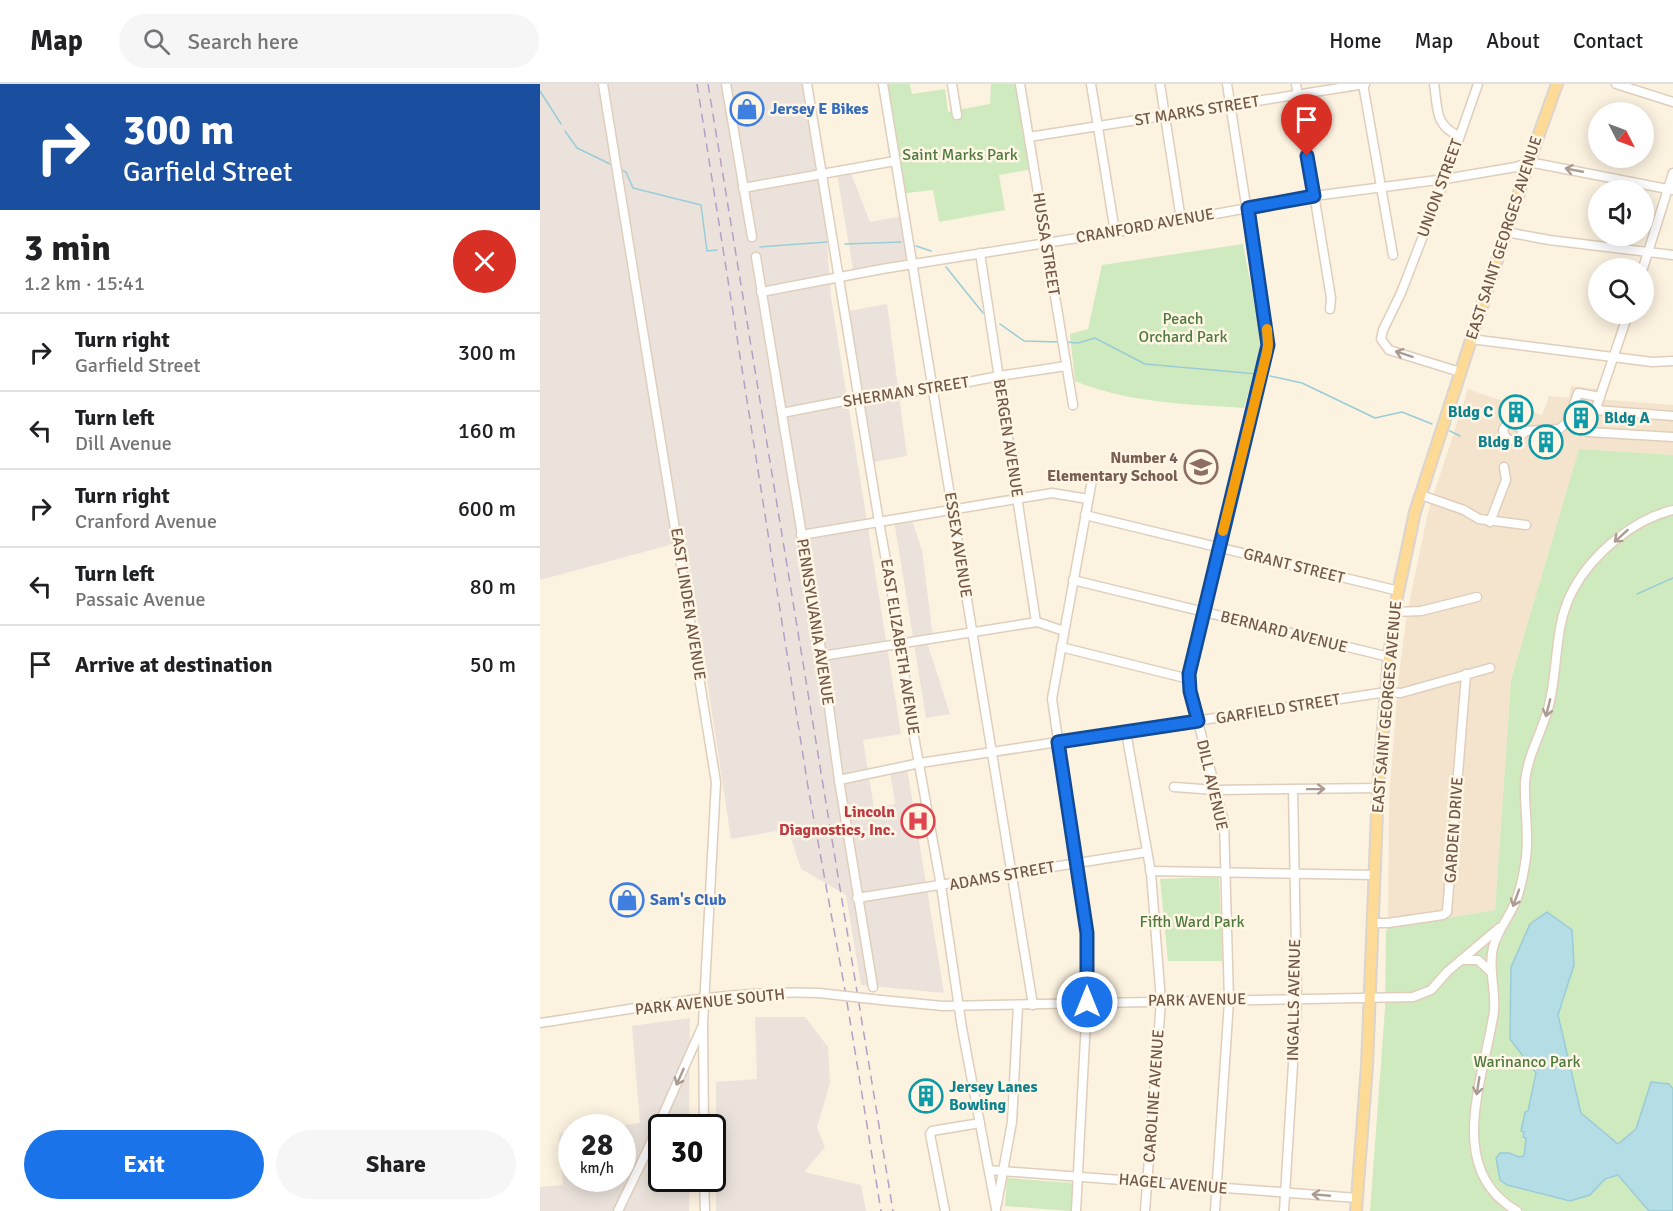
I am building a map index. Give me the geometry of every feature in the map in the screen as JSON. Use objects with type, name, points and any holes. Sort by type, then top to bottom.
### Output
[{"type":"main road","name":"EAST SAINT GEORGES AVENUE","points":[[1356,1211],[1374,923],[1378,788],[1395,612],[1412,522],[1529,162],[1557,84]]},
{"type":"street","name":"EAST LINDEN AVENUE","points":[[603,84],[716,782],[703,1024],[704,1114]]},
{"type":"street","points":[[726,84],[752,237]]},
{"type":"street","name":"EAST ELIZABETH AVENUE","points":[[807,84],[901,643],[918,764],[941,886],[962,1028],[996,1210]]},
{"type":"street","name":"ESSEX AVENUE","points":[[883,84],[1034,1005]]},
{"type":"street","points":[[952,84],[957,115]]},
{"type":"street","name":"HUSSA STREET","points":[[1020,84],[1073,405]]},
{"type":"street","points":[[1091,84],[1115,232]]},
{"type":"street","points":[[1160,84],[1181,220]]},
{"type":"street","name":"DILL AVENUE","points":[[1215,1211],[1229,1000],[1224,822],[1190,691],[1189,679],[1268,345],[1227,84]]},
{"type":"street","points":[[1296,84],[1331,298],[1330,309]]},
{"type":"street","points":[[1364,84],[1393,255]]},
{"type":"street","name":"ST MARKS STREET","points":[[1029,137],[1364,84]]},
{"type":"street","points":[[1434,84],[1442,125],[1459,136]]},
{"type":"street","name":"UNION STREET","points":[[1460,372],[1389,350],[1383,343],[1383,330],[1401,292],[1445,179],[1478,84]]},
{"type":"street","points":[[1616,84],[1673,102]]},
{"type":"street","points":[[743,188],[895,160]]},
{"type":"street","points":[[1529,162],[1670,190]]},
{"type":"street","name":"CRANFORD AVENUE","points":[[761,292],[839,276],[1115,232],[1314,196],[1516,167],[1529,162]]},
{"type":"street","points":[[1646,258],[1670,190],[1673,173]]},
{"type":"street","points":[[1506,232],[1549,240],[1673,255]]},
{"type":"street","name":"BERGEN AVENUE","points":[[980,253],[1036,622]]},
{"type":"street","name":"PENNSYLVANIA AVENUE","points":[[756,257],[822,656],[857,898],[873,987]]},
{"type":"street","points":[[1625,324],[1588,432],[1673,437]]},
{"type":"street","points":[[1471,339],[1652,362],[1673,361]]},
{"type":"street","name":"SHERMAN STREET","points":[[782,413],[859,398],[933,389],[1066,366]]},
{"type":"street","points":[[1526,430],[1559,429],[1568,422],[1578,393],[1600,396]]},
{"type":"street","points":[[1596,410],[1673,416]]},
{"type":"street","points":[[1491,522],[1506,480],[1504,467]]},
{"type":"street","points":[[1076,1211],[1087,1002],[1087,933],[1052,699],[1092,480]]},
{"type":"street","points":[[801,535],[1052,493],[1088,499]]},
{"type":"street","points":[[1421,495],[1464,510],[1479,519],[1526,525]]},
{"type":"street","points":[[1517,1211],[1500,1200],[1489,1188],[1480,1169],[1474,1123],[1478,1089],[1495,1001],[1492,950],[1502,925],[1514,905],[1526,861],[1525,782],[1527,767],[1549,707],[1562,616],[1573,590],[1590,566],[1632,526],[1673,510]]},
{"type":"street","name":"GRANT STREET","points":[[1085,515],[1399,591]]},
{"type":"street","name":"BERNARD AVENUE","points":[[1073,580],[1389,657]]},
{"type":"street","points":[[1395,612],[1421,611],[1477,597]]},
{"type":"street","points":[[822,656],[1036,622],[1064,631]]},
{"type":"street","points":[[1061,647],[1189,679]]},
{"type":"street","name":"GARFIELD STREET","points":[[839,780],[918,764],[1058,742],[1386,692],[1401,693],[1490,668]]},
{"type":"street","name":"GARDEN DRIVE","points":[[1374,923],[1443,915],[1447,912],[1466,674]]},
{"type":"street","name":"CAROLINE AVENUE","points":[[1126,732],[1150,871],[1161,1001],[1145,1211]]},
{"type":"street","points":[[1174,787],[1216,790],[1378,788]]},
{"type":"street","name":"INGALLS AVENUE","points":[[1284,1211],[1297,999],[1293,789]]},
{"type":"street","name":"ADAMS STREET","points":[[857,898],[1147,852]]},
{"type":"street","points":[[1150,871],[1374,875]]},
{"type":"street","name":"PARK AVENUE","points":[[881,1000],[960,1006],[1087,1002],[1392,999],[1422,994],[1431,990],[1461,960],[1502,925]]},
{"type":"street","points":[[1461,960],[1478,960],[1492,973]]},
{"type":"street","name":"PARK AVENUE SOUTH","points":[[540,1023],[705,1000],[783,993],[819,993],[881,1000]]},
{"type":"street","points":[[996,1210],[1012,1122],[1018,1005]]},
{"type":"street","points":[[618,1211],[703,1024]]},
{"type":"street","points":[[945,1211],[930,1134],[932,1131],[980,1123]]},
{"type":"street","name":"HAGEL AVENUE","points":[[989,1170],[1357,1198]]},
{"type":"street","points":[[704,1192],[705,1211]]},
{"type":"shaded area","points":[[540,84],[807,84],[822,174],[831,297],[901,734],[863,740],[874,808],[895,804],[890,771],[907,768],[944,993],[861,985],[846,895],[801,869],[788,829],[731,839],[693,588],[685,589],[677,543],[540,580]]},
{"type":"shaded area","points":[[850,171],[870,222],[902,216],[911,265],[854,275],[837,174]]},
{"type":"shaded area","points":[[887,304],[907,456],[874,462],[849,311]]},
{"type":"shaded area","points":[[1571,386],[1598,389],[1595,401],[1673,405],[1673,455],[1579,449],[1511,680],[1495,910],[1388,928],[1389,797],[1399,674],[1407,614],[1428,512],[1468,389],[1542,415],[1549,396],[1569,398]]},
{"type":"shaded area","points":[[911,517],[922,551],[933,638],[926,639],[950,714],[926,718],[894,520]]},
{"type":"shaded area","points":[[755,1017],[805,1017],[828,1047],[830,1083],[817,1127],[825,1147],[804,1172],[861,1185],[866,1211],[716,1211],[716,1192],[726,1192],[726,1114],[716,1114],[716,1082],[757,1079]]},
{"type":"shaded area","points":[[690,1018],[689,1114],[648,1114],[648,1192],[689,1192],[689,1211],[540,1211],[540,1187],[558,1185],[558,1192],[636,1192],[636,1124],[640,1123],[632,1026]]},
{"type":"green space","name":"Saint Marks Park","points":[[879,84],[910,84],[912,94],[945,89],[948,112],[990,104],[991,84],[1020,84],[1034,169],[999,175],[1005,210],[939,222],[933,190],[898,194]]},
{"type":"green space","name":"Peach Orchard Park","points":[[1243,244],[1262,343],[1244,408],[1179,404],[1137,398],[1075,381],[1070,334],[1088,329],[1102,265]]},
{"type":"green space","name":"Warinanco Park","points":[[1579,449],[1673,455],[1673,1211],[1370,1211],[1385,1009],[1386,931],[1388,928],[1495,910],[1511,680]]},
{"type":"green space","name":"Fifth Ward Park","points":[[1219,878],[1223,961],[1168,961],[1160,879]]},
{"type":"green space","points":[[1007,1178],[1073,1183],[1071,1211],[1005,1206]]},
{"type":"water","points":[[1547,912],[1572,930],[1574,965],[1558,1015],[1581,1113],[1618,1144],[1636,1129],[1651,1082],[1669,1084],[1673,1089],[1673,1211],[1649,1211],[1618,1175],[1605,1179],[1590,1195],[1570,1201],[1507,1185],[1500,1180],[1496,1158],[1500,1153],[1524,1156],[1526,1138],[1523,1137],[1524,1132],[1521,1131],[1536,1073],[1510,1039],[1511,967],[1530,924]]},
{"type":"waterway","points":[[540,91],[561,124]]},
{"type":"waterway","points":[[565,131],[577,148],[610,164]]},
{"type":"waterway","points":[[621,170],[626,172],[633,188],[701,205],[707,251],[717,250]]},
{"type":"waterway","points":[[760,247],[827,242]]},
{"type":"waterway","points":[[845,244],[901,242]]},
{"type":"waterway","points":[[916,246],[931,251]]},
{"type":"waterway","points":[[946,267],[983,313]]},
{"type":"waterway","points":[[1000,324],[1024,341],[1058,342]]},
{"type":"waterway","points":[[1066,342],[1078,343],[1095,338],[1145,364],[1257,374]]},
{"type":"waterway","points":[[1270,376],[1302,383],[1375,418],[1402,412],[1432,424]]},
{"type":"waterway","points":[[1450,431],[1460,436]]},
{"type":"waterway","points":[[1637,594],[1673,578]]},
{"type":"railway","points":[[697,84],[808,787],[845,990],[881,1211]]},
{"type":"railway","points":[[708,84],[893,1211]]},
{"type":"slow traffic","points":[[1223,531],[1267,352],[1267,329]]},
{"type":"place","name":"Jersey E Bikes","points":[[747,109]]},
{"type":"place","name":"Bldg C","points":[[1516,412]]},
{"type":"place","name":"Bldg A","points":[[1581,418]]},
{"type":"place","name":"Bldg B","points":[[1546,442]]},
{"type":"place","name":"Number 4 Elementary School","points":[[1201,467]]},
{"type":"place","name":"Lincoln Diagnostics, Inc.","points":[[918,821]]},
{"type":"place","name":"Sam's Club","points":[[627,900]]},
{"type":"place","name":"Jersey Lanes Bowling","points":[[926,1096]]},
{"type":"route","points":[[1087,1002],[1087,933],[1058,742],[1198,721],[1190,691],[1189,674],[1268,345],[1248,208],[1314,196],[1307,156]]}]
